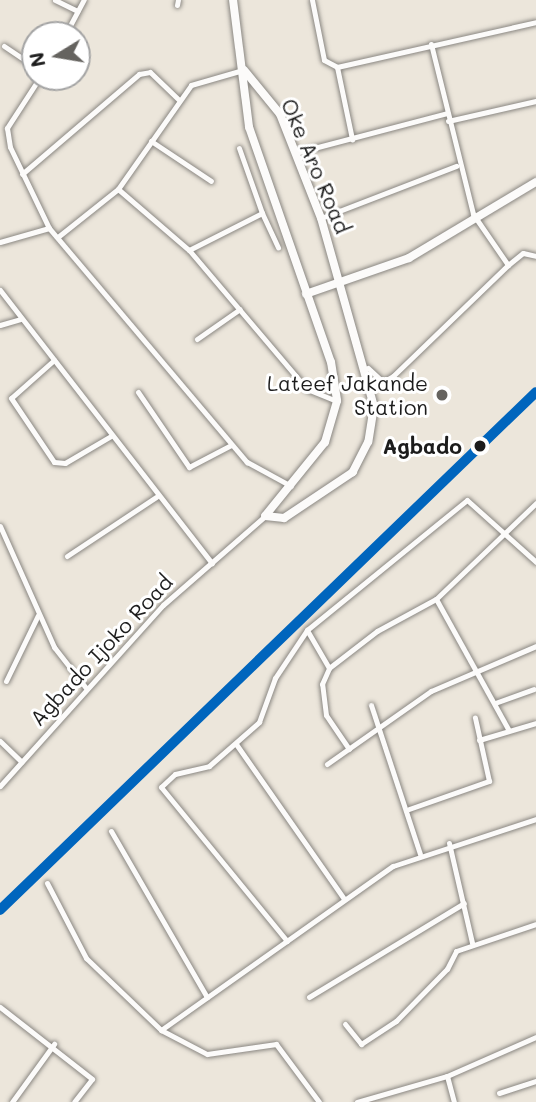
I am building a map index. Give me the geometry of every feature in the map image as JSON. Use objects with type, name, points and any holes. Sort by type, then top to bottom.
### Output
[{"type":"main road","name":"Oke Aro Road","points":[[233,0],[259,163],[306,294]]},
{"type":"main road","name":"Oke Aro Road","points":[[244,70],[279,114],[321,218],[343,284]]},
{"type":"main road","points":[[306,294],[343,284],[409,258],[473,214],[536,182]]},
{"type":"main road","name":"Agbado Ijoko Road","points":[[265,516],[284,518],[353,472],[368,442],[374,406],[368,368],[343,284]]},
{"type":"main road","name":"Agbado Ijoko Road","points":[[265,516],[325,442],[337,401],[331,362],[306,294]]},
{"type":"street","points":[[55,0],[78,11]]},
{"type":"street","points":[[73,21],[83,0]]},
{"type":"street","points":[[312,0],[324,60],[337,67],[536,22]]},
{"type":"street","points":[[430,44],[447,113],[456,166],[473,214],[508,265]]},
{"type":"street","points":[[4,46],[21,58]]},
{"type":"street","points":[[337,67],[352,139]]},
{"type":"street","points":[[59,236],[118,189],[191,85],[244,70]]},
{"type":"street","points":[[22,174],[139,74],[150,72],[179,100]]},
{"type":"street","points":[[31,91],[8,128],[22,174],[49,228],[59,236],[247,463],[291,486]]},
{"type":"street","points":[[448,121],[536,101]]},
{"type":"street","points":[[295,153],[447,113]]},
{"type":"street","points":[[151,141],[211,181]]},
{"type":"street","points":[[239,148],[262,213],[278,247]]},
{"type":"street","points":[[321,218],[456,166]]},
{"type":"street","points":[[118,189],[189,250],[307,389],[337,401]]},
{"type":"street","points":[[189,250],[262,213]]},
{"type":"street","points":[[0,242],[49,228]]},
{"type":"street","points":[[368,368],[383,382],[393,376],[508,265],[523,253],[536,256]]},
{"type":"street","points":[[0,290],[156,496],[212,563]]},
{"type":"street","points":[[197,340],[240,309]]},
{"type":"street","points":[[0,325],[21,319]]},
{"type":"street","points":[[54,360],[11,398],[54,463],[65,463],[111,436]]},
{"type":"street","points":[[138,392],[189,467],[231,445]]},
{"type":"street","points":[[67,556],[156,496]]},
{"type":"street","points":[[287,941],[161,787],[175,774],[209,766],[236,744],[259,722],[275,678],[307,630],[467,500],[536,562]]},
{"type":"street","points":[[349,749],[326,715],[322,684],[329,668],[377,631],[436,599],[505,536],[536,503]]},
{"type":"street","name":"Agbado Ijoko Road","points":[[0,786],[168,599],[265,516]]},
{"type":"street","points":[[0,526],[38,615],[86,688]]},
{"type":"street","points":[[436,599],[508,729]]},
{"type":"street","points":[[6,681],[38,615]]},
{"type":"street","points":[[307,630],[329,668]]},
{"type":"street","points":[[327,764],[380,731],[431,691],[536,646]]},
{"type":"street","points":[[495,703],[534,688]]},
{"type":"street","points":[[371,705],[409,809],[420,854]]},
{"type":"street","points":[[409,809],[489,781],[475,718]]},
{"type":"street","points":[[479,740],[508,729],[536,723]]},
{"type":"street","points":[[0,741],[22,762]]},
{"type":"street","points":[[236,744],[344,899]]},
{"type":"street","points":[[161,1030],[344,899],[420,854],[536,819]]},
{"type":"street","points":[[111,831],[207,997]]},
{"type":"street","points":[[449,844],[472,943]]},
{"type":"street","points":[[47,883],[86,958],[161,1030],[207,1054],[276,1044],[319,1102]]},
{"type":"street","points":[[309,997],[464,903]]},
{"type":"street","points":[[345,1024],[357,1042],[365,1041],[396,1021],[447,969],[453,954],[472,943],[536,923]]},
{"type":"street","points":[[0,1007],[54,1044],[93,1081],[74,1102]]},
{"type":"street","points":[[357,1102],[447,1076],[536,1037]]},
{"type":"street","points":[[12,1102],[54,1044]]},
{"type":"street","points":[[447,1076],[454,1102]]},
{"type":"street","points":[[499,1093],[536,1081]]},
{"type":"street","points":[[80,1095],[87,1102]]},
{"type":"railway","points":[[0,910],[536,392]]},
{"type":"transit line","points":[[0,910],[536,392]]},
{"type":"place","name":"Lateef Jakande Station","points":[[442,395]]},
{"type":"place","name":"Agbado","points":[[480,446]]}]
